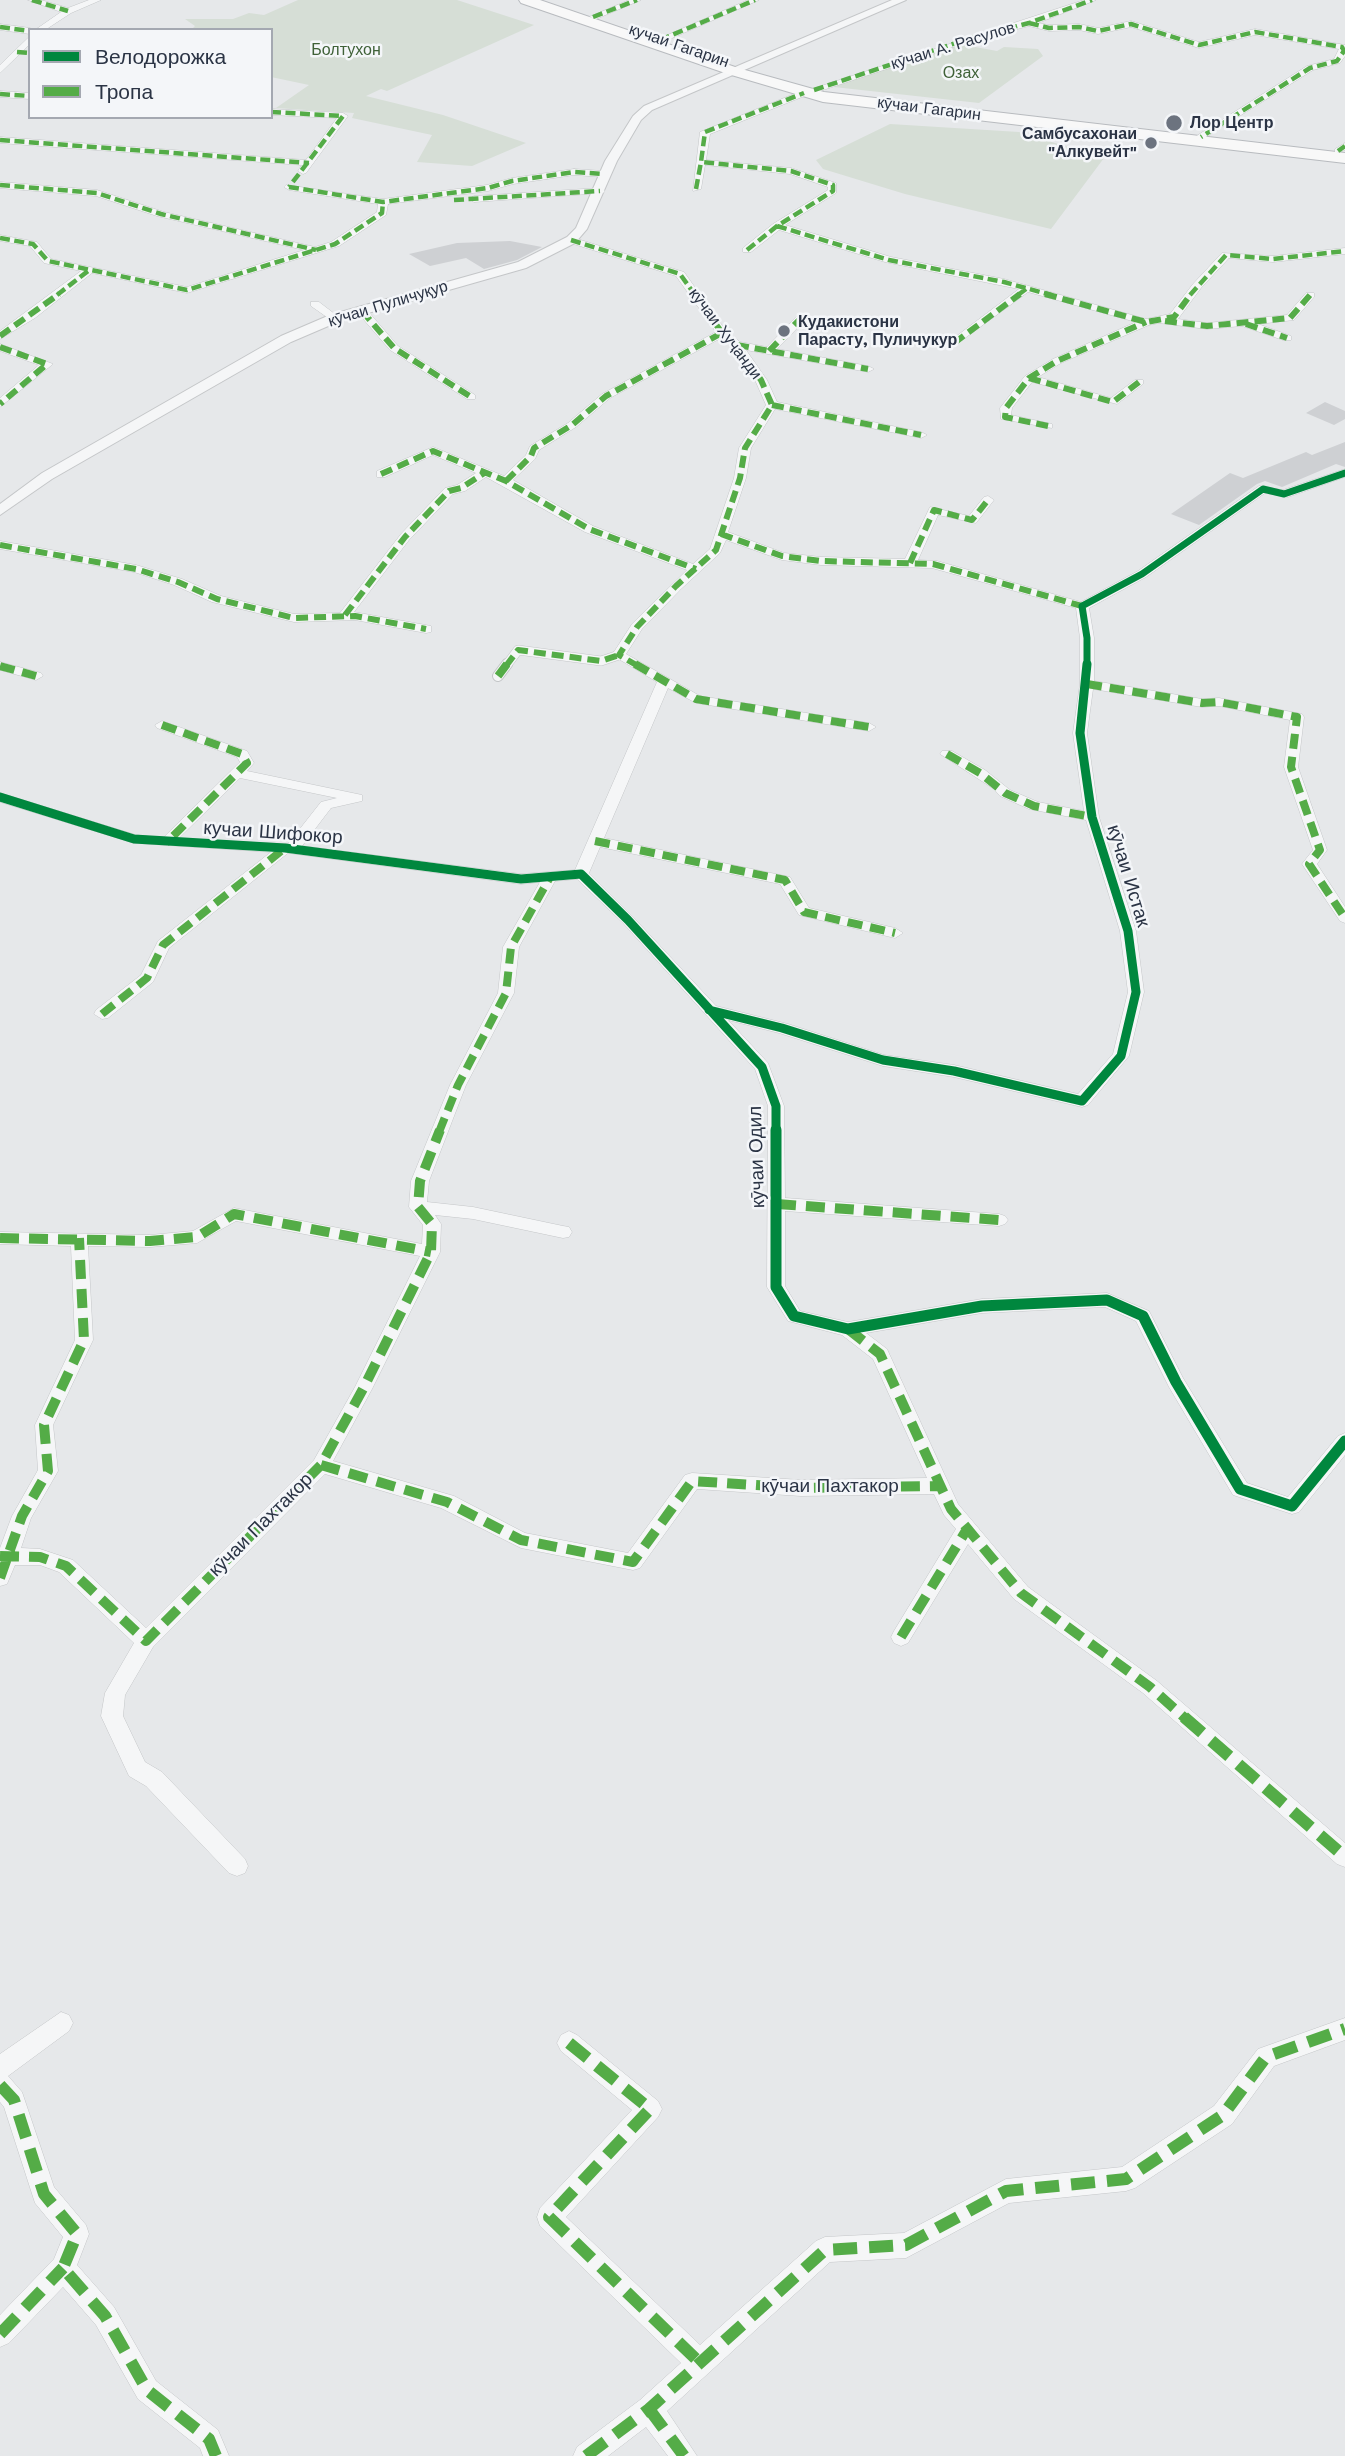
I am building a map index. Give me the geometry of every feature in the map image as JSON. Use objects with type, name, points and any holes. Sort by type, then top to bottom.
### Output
[{"type":"highway","name":"кӯчаи Гагарин","points":[[526,0],[809,91],[1343,152]]},
{"type":"highway","name":"кучаи Гагарин","points":[[545,0],[738,69]]},
{"type":"highway","name":"кӯчаи Гагарин","points":[[809,91],[1343,152]]},
{"type":"street","points":[[32,0],[68,10]]},
{"type":"street","points":[[42,28],[68,10],[97,0]]},
{"type":"street","points":[[593,17],[637,0]]},
{"type":"street","points":[[660,40],[755,0]]},
{"type":"street","name":"кӯчаи Пуличуқур","points":[[0,511],[47,476],[286,339],[335,318],[522,265],[570,240],[582,229],[600,191],[604,174],[637,117],[648,108],[901,0]]},
{"type":"street","name":"кӯчаи А. Расулов","points":[[701,162],[705,132],[809,91],[971,38],[1028,23],[1091,0]]},
{"type":"street","points":[[1028,23],[1049,28],[1079,27],[1098,31],[1131,24],[1199,45],[1255,32],[1338,45],[1343,51],[1337,61],[1310,68],[1201,137]]},
{"type":"street","points":[[0,27],[28,31]]},
{"type":"street","points":[[0,70],[28,40]]},
{"type":"street","points":[[17,52],[28,53]]},
{"type":"street","points":[[1331,64],[1345,68]]},
{"type":"street","points":[[0,94],[28,96]]},
{"type":"street","points":[[273,112],[343,116],[289,187],[383,202],[488,188],[512,181],[574,172],[604,174]]},
{"type":"street","points":[[0,140],[309,163]]},
{"type":"street","points":[[696,189],[701,162],[791,171],[833,185],[833,191],[778,226],[747,250]]},
{"type":"street","points":[[0,185],[97,193],[161,214],[316,250]]},
{"type":"street","points":[[450,200],[600,191]]},
{"type":"street","points":[[0,238],[33,244],[48,261],[187,290],[335,244],[382,213],[383,202]]},
{"type":"street","points":[[778,226],[889,260],[1026,289],[1146,322]]},
{"type":"street","name":"кӯчаи Хуҷанди","points":[[570,240],[680,274],[722,332],[737,345],[761,380],[772,405]]},
{"type":"street","points":[[1048,426],[1005,417],[1006,408],[1029,378],[1057,361],[1146,322],[1174,317],[1197,286],[1226,255],[1273,259],[1345,251]]},
{"type":"street","points":[[0,336],[32,316],[88,271]]},
{"type":"street","points":[[954,343],[1026,289]]},
{"type":"street","points":[[1161,320],[1207,326],[1290,318],[1310,295]]},
{"type":"street","points":[[315,304],[335,318]]},
{"type":"street","points":[[362,311],[394,348],[471,397]]},
{"type":"street","points":[[769,351],[802,317]]},
{"type":"street","points":[[1240,322],[1287,338]]},
{"type":"street","points":[[506,481],[531,456],[534,448],[572,425],[606,396],[722,332]]},
{"type":"street","points":[[737,345],[868,369]]},
{"type":"street","points":[[0,348],[47,364],[0,404]]},
{"type":"street","points":[[1029,378],[1113,402],[1139,382]]},
{"type":"street","points":[[498,676],[518,650],[601,661],[619,656],[637,627],[676,586],[716,550],[740,478],[745,448],[772,405],[921,435]]},
{"type":"street","points":[[381,474],[433,451],[506,481],[589,529],[696,569]]},
{"type":"street","points":[[345,615],[405,537],[449,491],[461,488],[486,472]]},
{"type":"street","points":[[721,534],[782,556],[821,561],[933,564],[1082,606],[1142,574],[1263,489],[1284,494],[1345,473]]},
{"type":"street","points":[[910,563],[934,510],[972,520],[988,500]]},
{"type":"street","points":[[0,544],[136,569],[178,582],[217,599],[294,618],[345,615],[426,629]]},
{"type":"street","name":"кӯчаи Истак","points":[[709,1010],[782,1028],[883,1060],[954,1071],[1082,1101],[1121,1056],[1136,992],[1128,931],[1091,817],[1080,733],[1087,684],[1087,638],[1082,606]]},
{"type":"street","points":[[619,656],[696,699],[869,727]]},
{"type":"street","points":[[0,666],[36,676]]},
{"type":"street","points":[[321,1465],[363,1389],[431,1252],[432,1224],[418,1207],[420,1181],[458,1085],[506,993],[511,947],[549,879],[581,874],[664,681]]},
{"type":"street","points":[[1087,684],[1202,703],[1219,702],[1297,717],[1291,768],[1320,850],[1309,863],[1345,918]]},
{"type":"street","points":[[162,725],[242,754],[247,763],[166,843]]},
{"type":"street","points":[[947,754],[990,779],[1005,793],[1034,806],[1091,817]]},
{"type":"street","points":[[102,1014],[147,978],[163,945],[288,848],[326,805],[357,798],[237,773]]},
{"type":"street","name":"кучаи Шифокор","points":[[0,797],[134,839],[166,843],[288,848],[521,879],[549,879]]},
{"type":"street","points":[[595,841],[785,880],[803,912],[895,933]]},
{"type":"street","name":"кӯчаи Одил","points":[[581,874],[628,920],[762,1067],[776,1106],[776,1287],[794,1316],[848,1329]]},
{"type":"street","name":"кӯчаи Одил","points":[[777,1204],[999,1220]]},
{"type":"street","points":[[418,1207],[473,1213],[563,1232]]},
{"type":"street","points":[[0,1238],[150,1241],[197,1237],[234,1214],[431,1252]]},
{"type":"street","points":[[0,1578],[5,1555],[22,1516],[48,1471],[44,1425],[84,1340],[79,1238]]},
{"type":"street","points":[[848,1329],[982,1306],[1107,1300],[1143,1316],[1176,1382],[1240,1489],[1292,1506],[1345,1441]]},
{"type":"street","points":[[848,1329],[880,1354],[951,1509],[1021,1593],[1150,1687],[1345,1857]]},
{"type":"street","name":"кӯчаи Пахтакор","points":[[237,1866],[154,1779],[137,1769],[112,1716],[115,1693],[146,1641],[321,1465],[447,1502],[521,1540],[633,1562],[692,1481],[801,1488],[940,1486]]},
{"type":"street","points":[[901,1637],[967,1529]]},
{"type":"street","points":[[5,1555],[40,1557],[66,1566],[146,1641]]},
{"type":"street","points":[[0,2068],[61,2023]]},
{"type":"street","points":[[586,2456],[649,2409],[825,2250],[906,2245],[1006,2190],[1126,2179],[1223,2115],[1266,2057],[1345,2029]]},
{"type":"street","points":[[569,2043],[650,2109],[549,2217],[700,2363]]},
{"type":"street","points":[[0,2085],[13,2100],[44,2194],[77,2234],[63,2268],[0,2334]]},
{"type":"street","points":[[63,2268],[105,2316],[147,2390],[209,2439],[216,2456]]},
{"type":"street","points":[[649,2409],[684,2456]]},
{"type":"green space","name":"Болтухон","points":[[298,0],[457,0],[534,25],[387,91],[381,89],[366,96],[443,115],[526,143],[472,166],[417,162],[432,135],[352,118],[354,113],[276,108],[309,85],[273,77],[273,28],[193,28],[195,26],[185,19],[233,19],[249,13],[264,15]]},
{"type":"green space","name":"Озах","points":[[959,44],[997,51],[1004,47],[1038,49],[1043,56],[979,103],[834,87],[843,81]]},
{"type":"green space","points":[[890,124],[1019,132],[1104,158],[1051,229],[905,194],[823,169],[816,160]]},
{"type":"building","points":[[510,241],[542,247],[517,260],[484,269],[466,258],[430,266],[409,254],[457,243]]},
{"type":"building","points":[[1325,402],[1345,411],[1345,419],[1334,425],[1306,413]]},
{"type":"building","points":[[1345,442],[1345,467],[1336,464],[1282,487],[1265,481],[1257,484],[1199,525],[1171,514],[1230,473],[1243,478],[1306,452],[1312,455]]},
{"type":"marked path","points":[[32,0],[68,11]]},
{"type":"marked path","points":[[593,17],[637,0]]},
{"type":"marked path","points":[[660,40],[755,0]]},
{"type":"marked path","points":[[814,90],[971,38],[1029,23],[1092,0]]},
{"type":"marked path","points":[[1029,23],[1049,28],[1079,27],[1098,31],[1131,24],[1199,45],[1255,32],[1342,47],[1344,51],[1337,61],[1310,68],[1201,137]]},
{"type":"marked path","points":[[0,27],[28,31]]},
{"type":"marked path","points":[[17,52],[28,53]]},
{"type":"marked path","points":[[747,250],[777,226],[833,191],[833,185],[791,171],[701,162],[705,132],[804,93]]},
{"type":"marked path","points":[[0,94],[28,96]]},
{"type":"marked path","points":[[273,112],[343,116],[289,187]]},
{"type":"marked path","points":[[0,140],[309,163]]},
{"type":"marked path","points":[[1338,151],[1345,146]]},
{"type":"marked path","points":[[696,189],[701,162]]},
{"type":"marked path","points":[[289,187],[383,202],[488,188],[512,181],[574,172],[604,174]]},
{"type":"marked path","points":[[0,185],[97,193],[161,214],[316,250]]},
{"type":"marked path","points":[[454,200],[600,191]]},
{"type":"marked path","points":[[0,238],[33,244],[48,261],[187,290],[335,244],[382,213],[383,202]]},
{"type":"marked path","points":[[777,226],[889,260],[1004,282],[1146,322],[1174,317],[1197,286],[1226,255],[1273,259],[1345,251]]},
{"type":"marked path","points":[[571,240],[680,274],[722,333],[737,345],[761,380],[772,405],[745,448],[740,478],[716,550],[676,586],[637,627],[619,655],[696,699],[869,727]]},
{"type":"marked path","points":[[0,336],[31,316],[88,271]]},
{"type":"marked path","points":[[954,343],[1026,289]]},
{"type":"marked path","points":[[1165,321],[1207,326],[1290,318],[1310,295]]},
{"type":"marked path","points":[[362,311],[394,348],[471,397]]},
{"type":"marked path","points":[[769,351],[802,317]]},
{"type":"marked path","points":[[1048,426],[1005,417],[1006,408],[1029,378],[1057,361],[1146,322]]},
{"type":"marked path","points":[[1246,324],[1287,338]]},
{"type":"marked path","points":[[506,481],[531,456],[534,448],[572,425],[606,396],[722,333]]},
{"type":"marked path","points":[[737,345],[868,369]]},
{"type":"marked path","points":[[0,347],[47,364],[0,404]]},
{"type":"marked path","points":[[1029,378],[1113,402],[1139,382]]},
{"type":"marked path","points":[[772,405],[921,435]]},
{"type":"marked path","points":[[381,474],[433,451],[506,481],[589,529],[696,569]]},
{"type":"marked path","points":[[345,615],[405,537],[449,491],[461,488],[486,472]]},
{"type":"marked path","points":[[910,563],[934,510],[972,520],[988,500]]},
{"type":"marked path","points":[[721,534],[782,556],[821,561],[933,564],[1082,606]]},
{"type":"marked path","points":[[0,545],[136,569],[178,582],[217,599],[294,618],[355,616],[426,629]]},
{"type":"marked path","points":[[498,676],[518,650],[601,661],[619,655]]},
{"type":"marked path","points":[[0,666],[36,676]]},
{"type":"marked path","points":[[1087,684],[1202,703],[1219,702],[1297,717],[1291,767],[1320,850],[1309,864],[1345,918]]},
{"type":"marked path","points":[[162,725],[242,754],[247,763],[166,843]]},
{"type":"marked path","points":[[947,754],[980,773],[1005,793],[1034,806],[1092,817]]},
{"type":"marked path","points":[[595,841],[785,880],[804,912],[895,933]]},
{"type":"marked path","points":[[102,1014],[147,978],[163,945],[285,848]]},
{"type":"marked path","points":[[0,1556],[40,1557],[66,1566],[146,1641],[321,1465],[363,1389],[431,1252],[432,1224],[418,1207],[420,1181],[458,1085],[506,993],[511,947],[549,879]]},
{"type":"marked path","points":[[777,1204],[999,1220]]},
{"type":"marked path","points":[[0,1238],[150,1241],[197,1237],[234,1214],[431,1252]]},
{"type":"marked path","points":[[0,1578],[22,1516],[48,1471],[44,1425],[84,1340],[79,1238]]},
{"type":"marked path","points":[[848,1329],[880,1354],[951,1509],[1021,1593],[1150,1687],[1345,1857]]},
{"type":"marked path","points":[[321,1465],[447,1502],[521,1540],[633,1562],[692,1481],[801,1488],[940,1486]]},
{"type":"marked path","points":[[901,1637],[967,1529]]},
{"type":"marked path","points":[[586,2456],[649,2409],[825,2250],[906,2245],[1006,2191],[1126,2179],[1223,2115],[1266,2057],[1345,2029]]},
{"type":"marked path","points":[[569,2043],[650,2109],[549,2217],[700,2363]]},
{"type":"marked path","points":[[0,2085],[14,2100],[44,2194],[77,2234],[63,2268],[105,2316],[147,2390],[209,2439],[216,2456]]},
{"type":"marked path","points":[[0,2334],[63,2268]]},
{"type":"marked path","points":[[649,2409],[684,2456]]},
{"type":"cycle path","points":[[709,1010],[782,1028],[883,1060],[954,1071],[1082,1101],[1121,1056],[1136,992],[1128,931],[1092,817],[1080,733],[1087,684],[1087,638],[1082,606],[1142,574],[1263,489],[1284,494],[1345,473]]},
{"type":"cycle path","points":[[0,797],[134,839],[285,848],[521,879],[581,874],[628,920],[762,1067],[776,1106],[776,1287],[794,1316],[848,1329],[982,1306],[1107,1300],[1143,1316],[1176,1382],[1240,1489],[1292,1506],[1345,1441]]},
{"type":"place","name":"Лор Центр","points":[[1174,123]]},
{"type":"place","name":"Самбусахонаи \"Алкувейт\"","points":[[1151,143]]},
{"type":"place","name":"Кудакистони Парасту, Пуличукур","points":[[784,331]]}]
